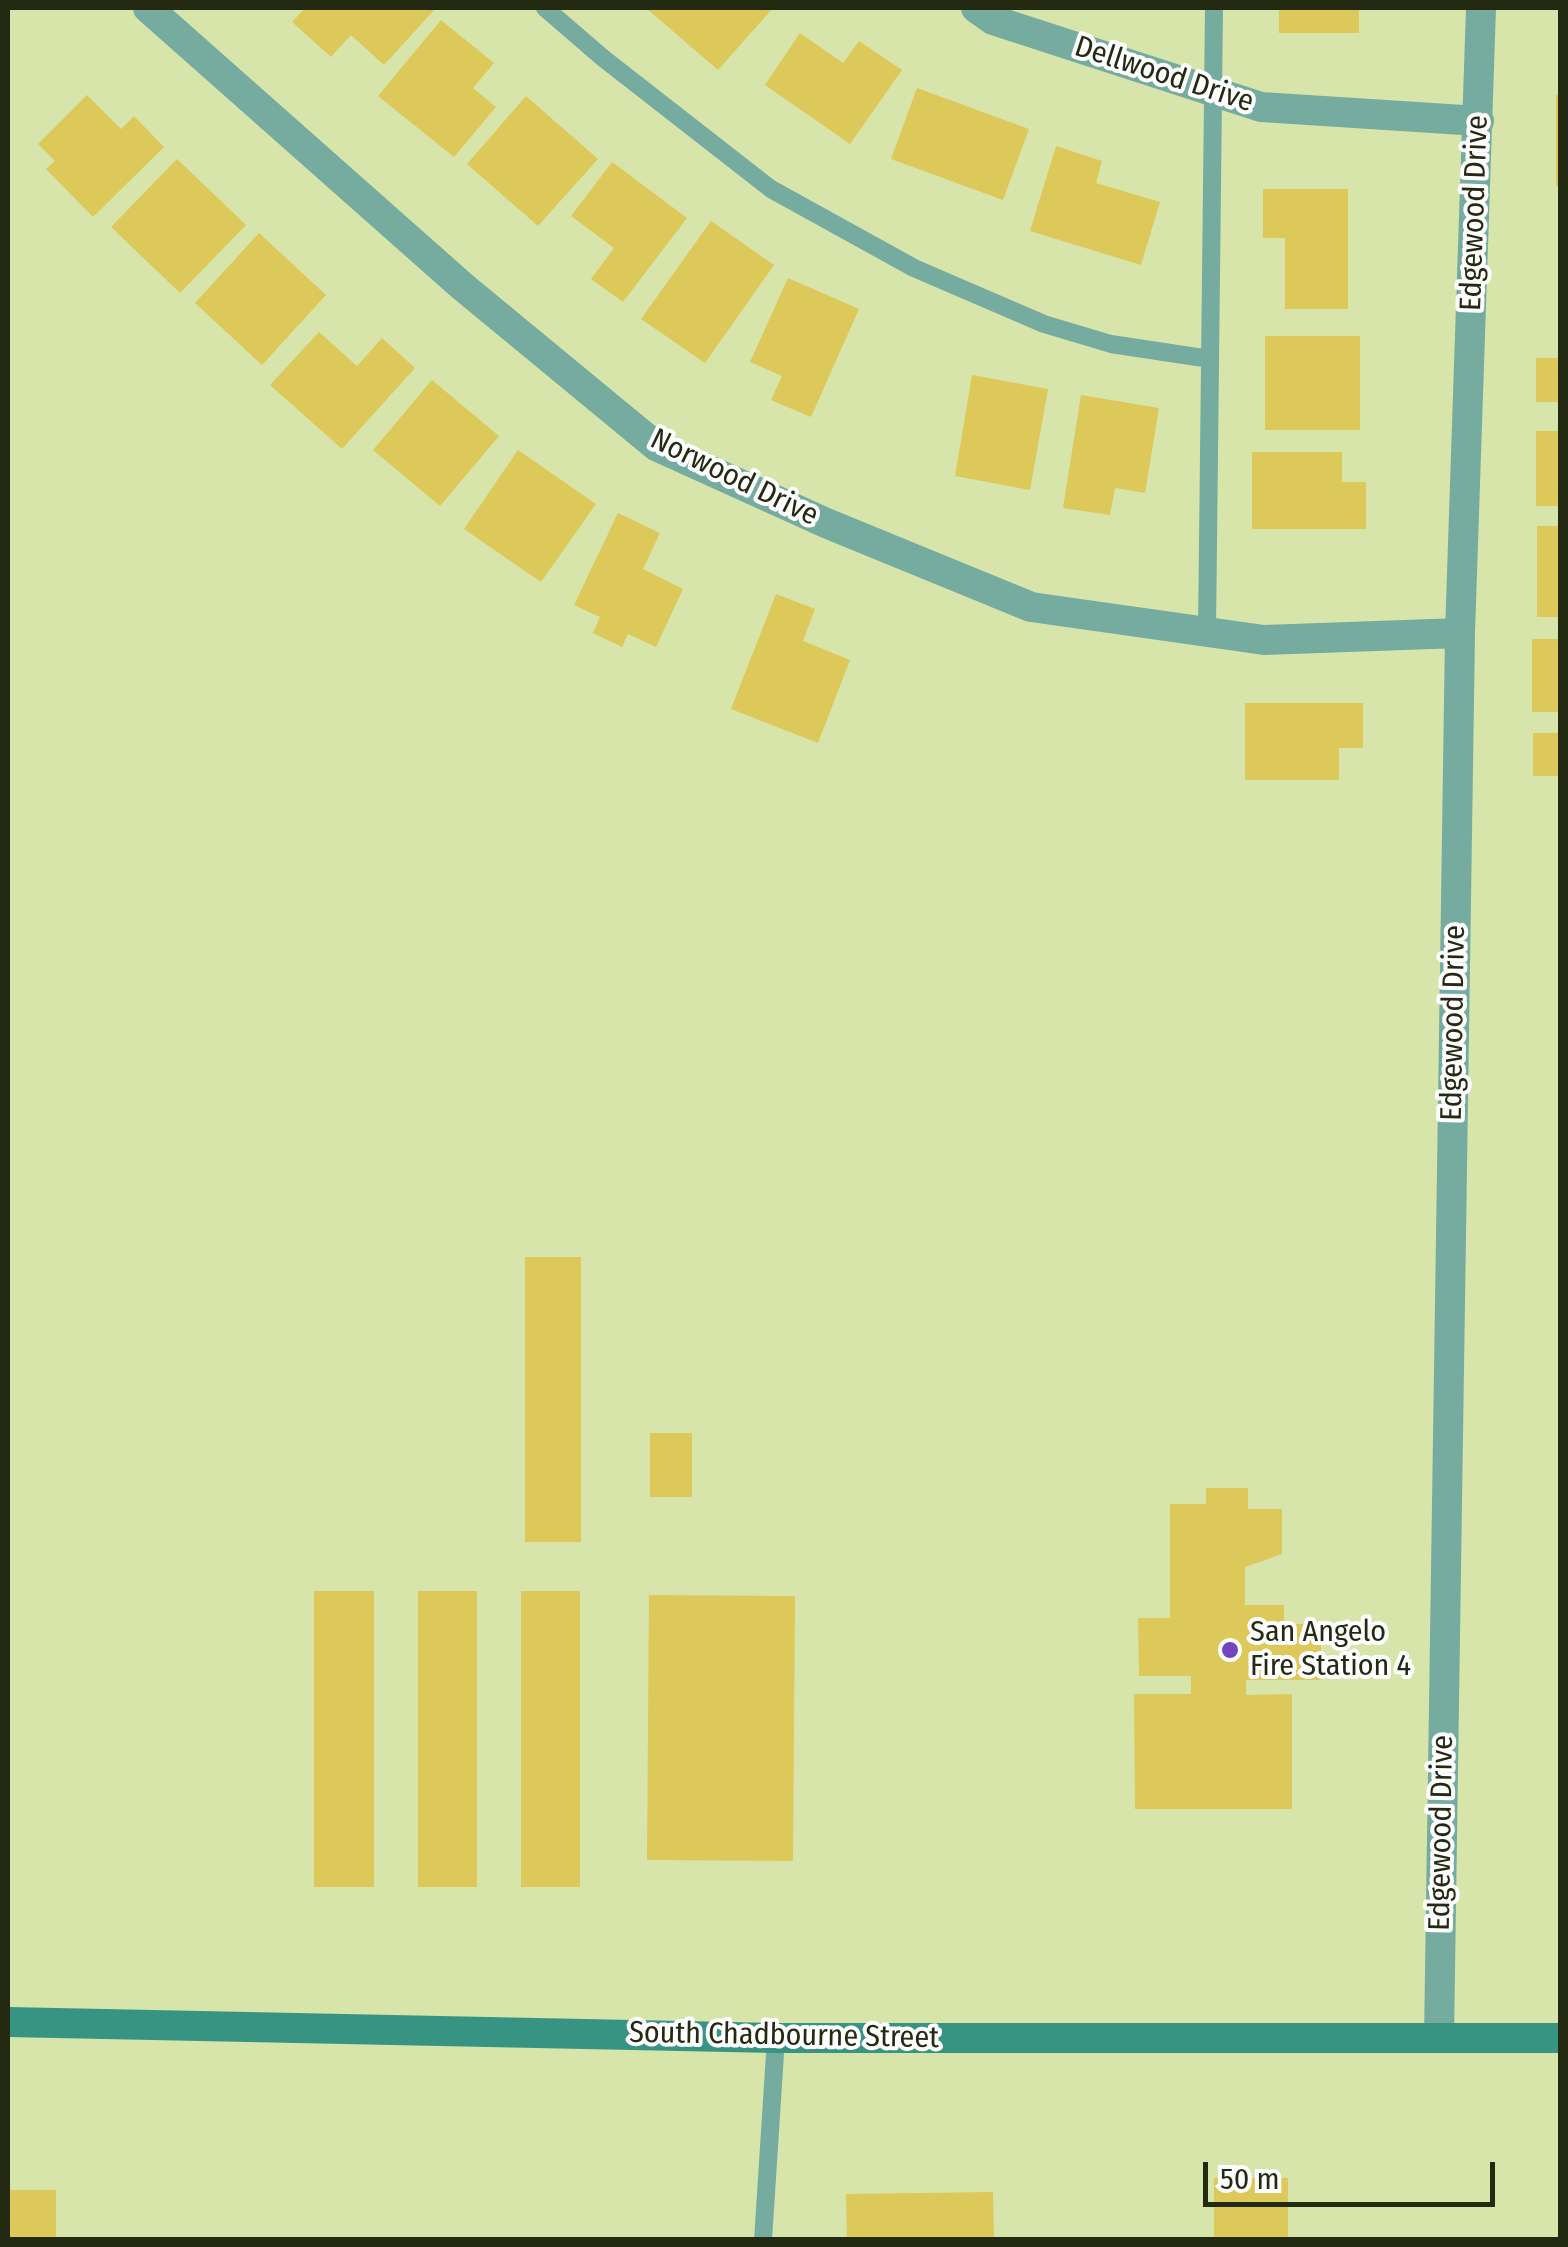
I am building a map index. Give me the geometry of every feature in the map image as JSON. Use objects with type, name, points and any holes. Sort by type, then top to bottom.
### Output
[{"type":"main road","name":"South Chadbourne Street","points":[[8,2022],[776,2038],[1560,2038]]},
{"type":"street","name":"Norwood Drive","points":[[148,8],[462,286],[656,446],[1031,607],[1264,640],[1460,633]]},
{"type":"street","name":"Dellwood Drive","points":[[976,8],[993,20],[1261,108],[1479,121]]},
{"type":"street","name":"Edgewood Drive","points":[[1439,2038],[1460,633],[1481,8]]},
{"type":"lane","points":[[545,8],[603,58],[772,188],[914,268],[1044,324],[1110,344],[1210,359]]},
{"type":"lane","points":[[1207,632],[1214,8]]},
{"type":"lane","points":[[763,2240],[776,2038]]},
{"type":"building","points":[[305,8],[436,8],[384,65],[351,35],[331,57],[292,22]]},
{"type":"building","points":[[646,8],[773,8],[718,70]]},
{"type":"building","points":[[1279,8],[1359,8],[1359,33],[1279,33]]},
{"type":"building","points":[[441,20],[494,63],[473,88],[496,107],[454,157],[378,96]]},
{"type":"building","points":[[800,33],[843,63],[859,41],[902,70],[850,144],[765,85]]},
{"type":"building","points":[[917,88],[1029,129],[1003,200],[891,159]]},
{"type":"building","points":[[87,95],[121,129],[134,116],[164,147],[93,217],[46,169],[55,161],[38,144]]},
{"type":"building","points":[[1556,95],[1560,95],[1560,186],[1556,186]]},
{"type":"building","points":[[526,96],[598,159],[538,226],[467,164]]},
{"type":"building","points":[[1056,146],[1102,161],[1096,183],[1160,202],[1141,265],[1030,231]]},
{"type":"building","points":[[177,159],[246,225],[180,293],[111,227]]},
{"type":"building","points":[[612,162],[687,218],[623,302],[591,279],[614,248],[571,216]]},
{"type":"building","points":[[1263,189],[1348,189],[1348,309],[1285,309],[1285,238],[1263,238]]},
{"type":"building","points":[[711,221],[774,265],[705,363],[641,319]]},
{"type":"building","points":[[259,233],[326,295],[262,365],[195,303]]},
{"type":"building","points":[[788,278],[859,309],[811,417],[771,400],[782,376],[750,362]]},
{"type":"building","points":[[319,332],[357,366],[382,338],[415,368],[342,449],[270,385]]},
{"type":"building","points":[[1265,336],[1360,336],[1360,430],[1265,430]]},
{"type":"building","points":[[1536,358],[1560,358],[1560,402],[1536,402]]},
{"type":"building","points":[[972,375],[1048,389],[1030,490],[955,476]]},
{"type":"building","points":[[432,380],[499,436],[440,506],[373,450]]},
{"type":"building","points":[[1081,395],[1159,408],[1145,493],[1115,488],[1110,515],[1063,508]]},
{"type":"building","points":[[1536,431],[1560,431],[1560,506],[1536,506]]},
{"type":"building","points":[[518,450],[596,504],[541,582],[464,529]]},
{"type":"building","points":[[1252,452],[1342,452],[1342,482],[1366,482],[1366,529],[1252,529]]},
{"type":"building","points":[[618,513],[660,533],[643,569],[683,589],[656,647],[628,634],[622,647],[593,633],[600,617],[574,605]]},
{"type":"building","points":[[1537,526],[1560,526],[1560,617],[1537,617]]},
{"type":"building","points":[[776,594],[815,609],[803,641],[850,660],[818,743],[731,709]]},
{"type":"building","points":[[1532,639],[1560,639],[1560,712],[1532,712]]},
{"type":"building","points":[[1245,703],[1363,703],[1363,748],[1339,748],[1339,780],[1245,780]]},
{"type":"building","points":[[1533,733],[1560,733],[1560,776],[1533,776]]},
{"type":"building","points":[[525,1257],[581,1257],[581,1542],[525,1542]]},
{"type":"building","points":[[650,1433],[692,1433],[692,1497],[650,1497]]},
{"type":"building","name":"San Angelo Fire Station 4","points":[[1206,1488],[1248,1488],[1248,1509],[1282,1509],[1282,1554],[1245,1567],[1245,1605],[1284,1605],[1284,1624],[1321,1624],[1321,1680],[1246,1680],[1246,1695],[1292,1694],[1292,1809],[1135,1809],[1134,1694],[1191,1694],[1191,1676],[1139,1676],[1138,1618],[1170,1618],[1170,1504],[1206,1504]]},
{"type":"building","points":[[314,1591],[374,1591],[374,1887],[314,1887]]},
{"type":"building","points":[[418,1591],[477,1591],[477,1887],[418,1887]]},
{"type":"building","points":[[521,1591],[580,1591],[580,1887],[521,1887]]},
{"type":"building","points":[[649,1595],[795,1596],[793,1861],[647,1860]]},
{"type":"building","points":[[1214,2178],[1288,2178],[1288,2240],[1214,2240]]},
{"type":"building","points":[[8,2190],[56,2190],[56,2240],[8,2240]]},
{"type":"building","points":[[993,2192],[994,2239],[847,2240],[846,2194]]},
{"type":"place","name":"San Angelo Fire Station 4","points":[[1230,1650]]}]
